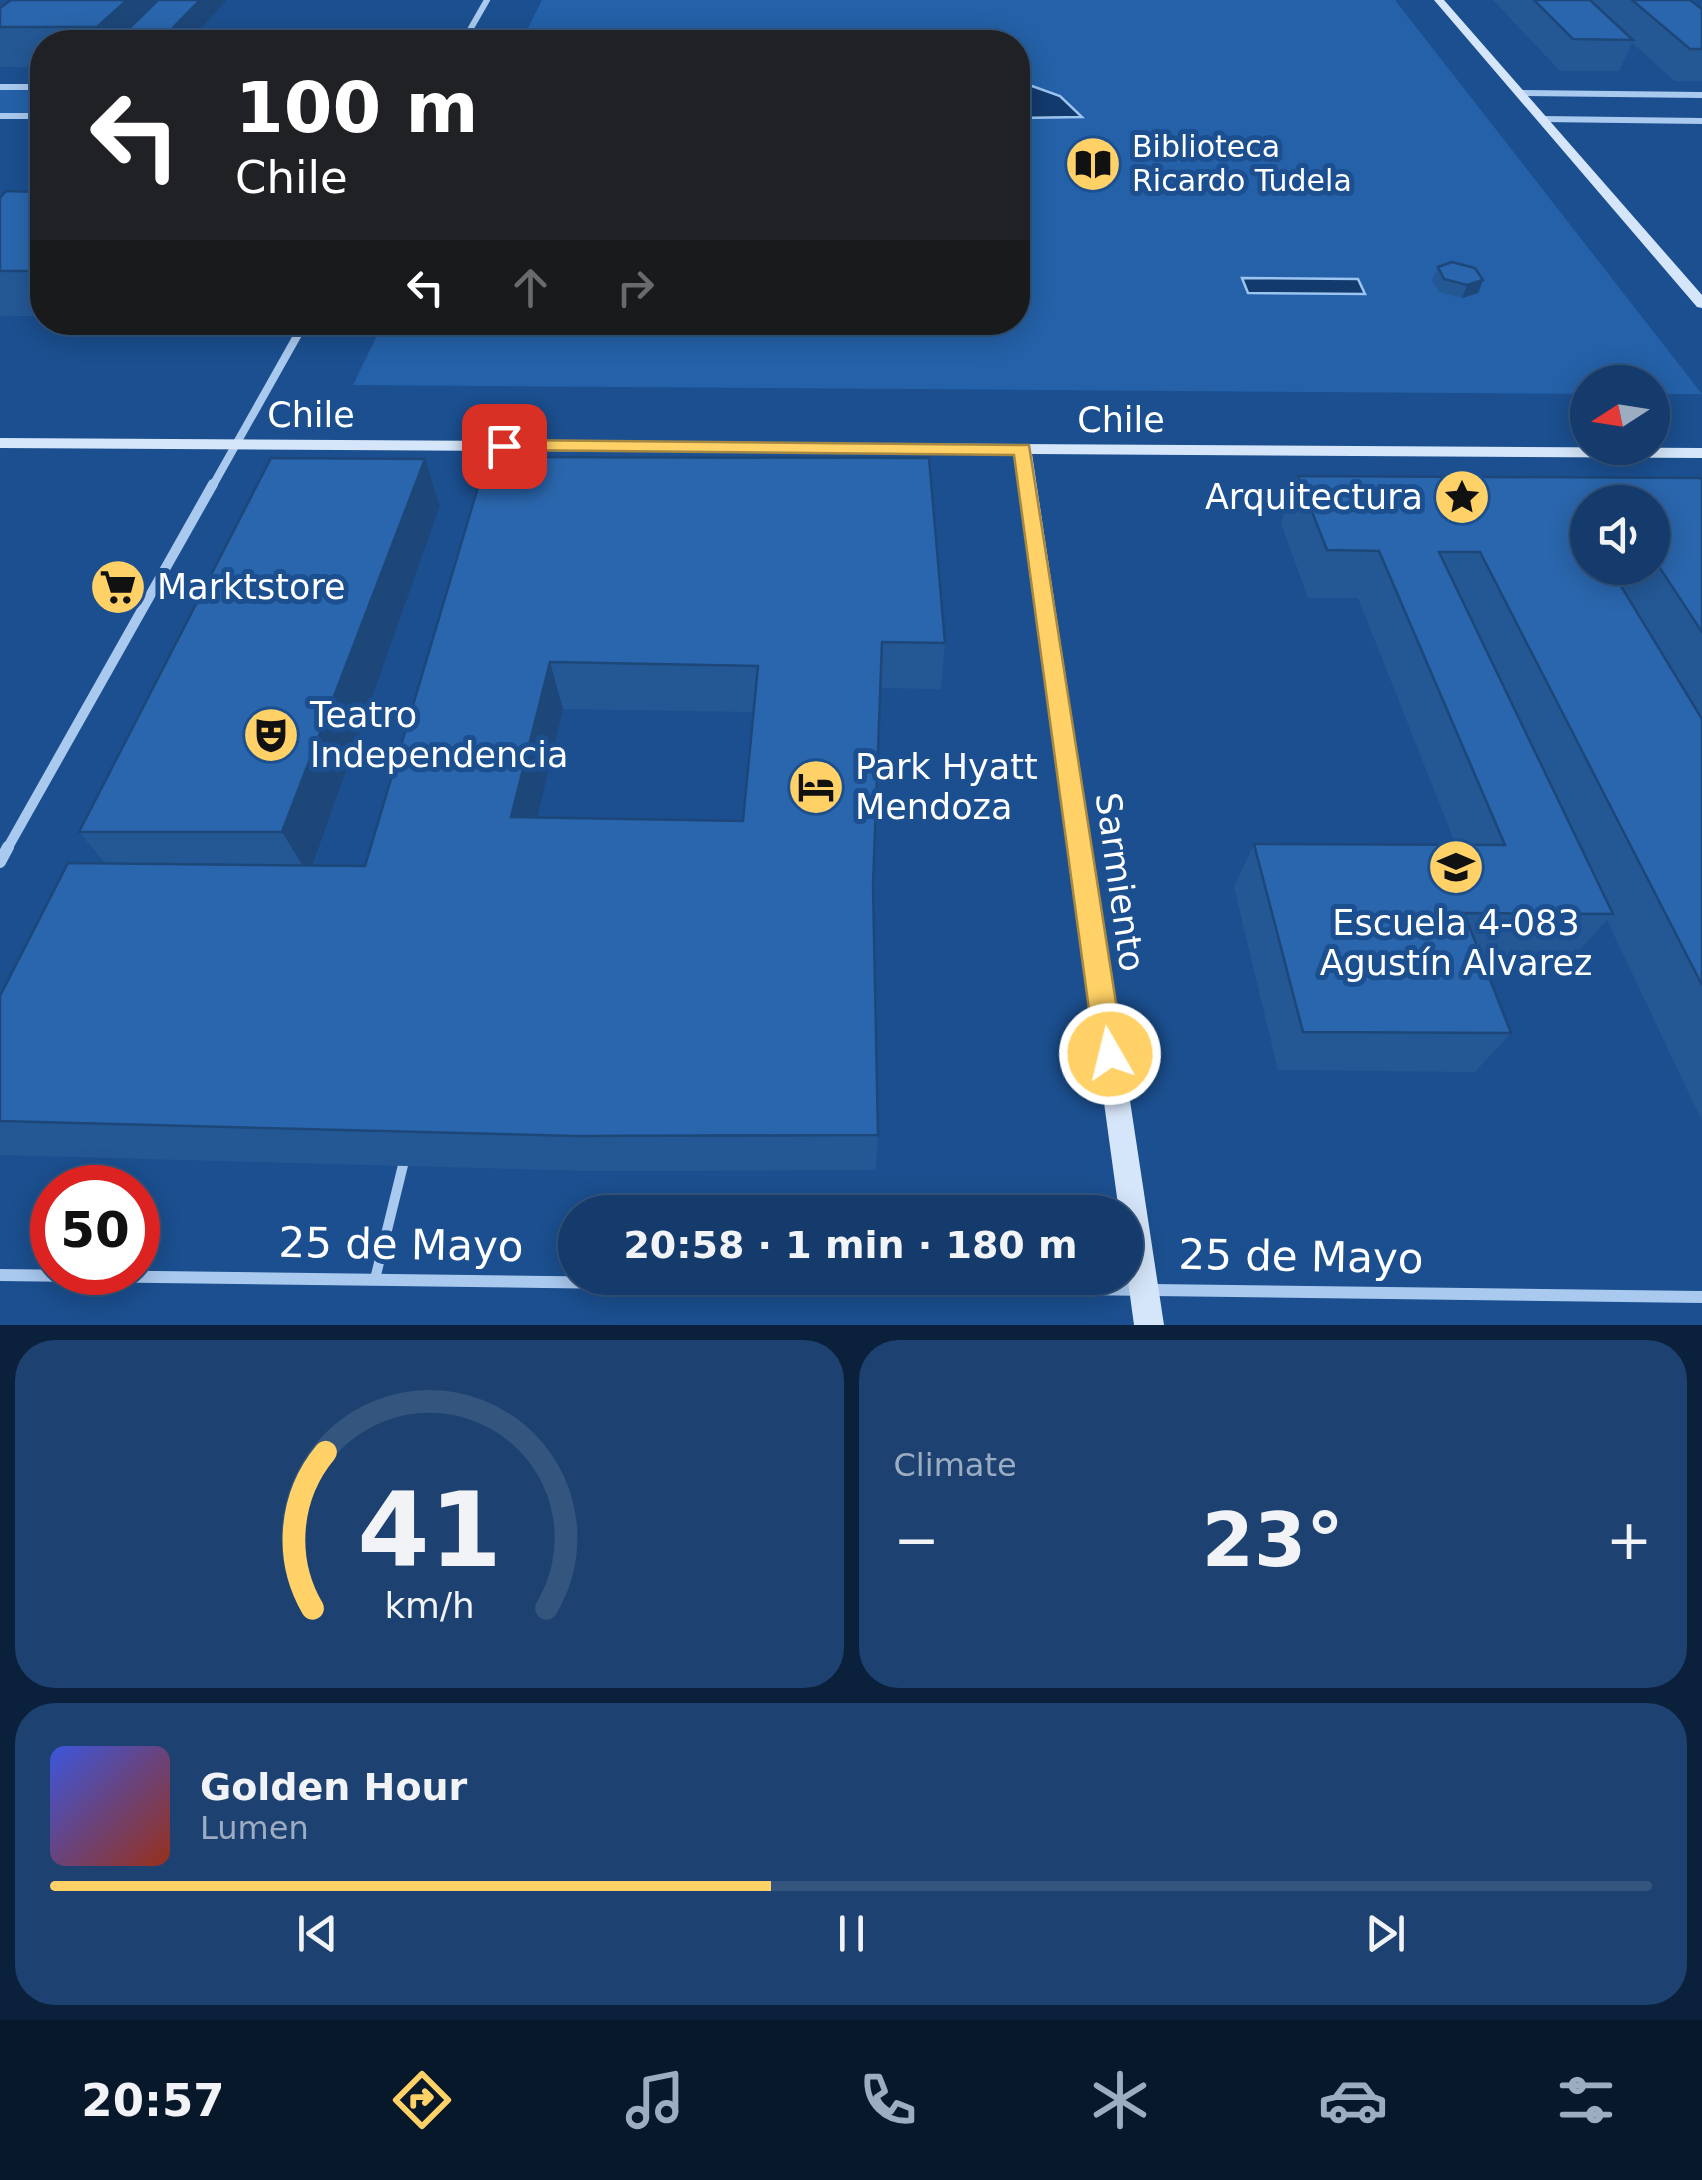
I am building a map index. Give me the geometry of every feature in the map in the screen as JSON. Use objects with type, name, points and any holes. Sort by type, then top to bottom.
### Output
[{"type":"street","points":[[470,30],[487,0]]},
{"type":"street","points":[[1439,0],[1702,304]]},
{"type":"street","points":[[0,86],[30,87]]},
{"type":"street","points":[[1520,94],[1702,95]]},
{"type":"street","points":[[0,116],[30,116]]},
{"type":"street","points":[[1542,120],[1702,120]]},
{"type":"street","points":[[0,862],[298,335]]},
{"type":"street","name":"Chile","points":[[0,443],[236,444],[579,454],[1022,449],[1702,453]]},
{"type":"street","name":"Sarmiento","points":[[1022,449],[1149,1325]]},
{"type":"street","name":"25 de Mayo","points":[[0,1274],[1702,1297]]},
{"type":"lane","points":[[374,1279],[408,1146]]},
{"type":"shaded area","points":[[542,0],[1395,0],[1702,394],[1670,394],[1670,365],[1570,365],[1570,394],[353,385],[377,335],[1030,335],[1030,30],[527,30]]},
{"type":"shaded area","points":[[1030,85],[1060,96],[1082,117],[1030,118]]},
{"type":"shaded area","points":[[0,87],[30,87],[30,116],[0,116]]},
{"type":"shaded area","points":[[1242,278],[1358,279],[1365,294],[1248,293]]},
{"type":"building","points":[[11,0],[127,0],[97,27],[0,27],[0,8]]},
{"type":"building","points":[[158,0],[200,0],[171,30],[127,30]]},
{"type":"building","points":[[1534,0],[1590,0],[1633,40],[1573,39]]},
{"type":"building","points":[[1632,0],[1690,0],[1702,9],[1702,49],[1690,49]]},
{"type":"building","points":[[6,191],[30,192],[30,271],[0,271],[0,198]]},
{"type":"building","points":[[1452,262],[1475,268],[1483,280],[1467,285],[1444,279],[1438,267]]},
{"type":"building","name":"Park Hyatt Mendoza","points":[[487,457],[929,458],[945,643],[882,642],[873,885],[878,1135],[574,1136],[0,1121],[0,996],[68,863],[365,866]],"holes":[[[550,662],[758,666],[743,821],[511,817]]]},
{"type":"building","name":"Teatro Independencia","points":[[271,458],[425,459],[282,832],[79,832]]},
{"type":"building","points":[[1298,476],[1702,478],[1702,632],[1670,583],[1670,485],[1570,485],[1570,585],[1620,585],[1702,719],[1702,985],[1480,552],[1439,552],[1613,914],[1464,913],[1511,1033],[1303,1032],[1254,844],[1505,845],[1379,551],[1327,550]]},
{"type":"place","name":"Biblioteca Ricardo Tudela","points":[[1093,164]]},
{"type":"place","name":"Arquitectura","points":[[1462,497]]},
{"type":"place","name":"Marktstore","points":[[118,587]]},
{"type":"place","name":"Teatro Independencia","points":[[271,735]]},
{"type":"place","name":"Park Hyatt Mendoza","points":[[816,787]]},
{"type":"place","name":"Escuela 4-083 Agustín Alvarez","points":[[1456,867]]},
{"type":"route","points":[[504,446],[1022,449],[1110,1054]]}]
